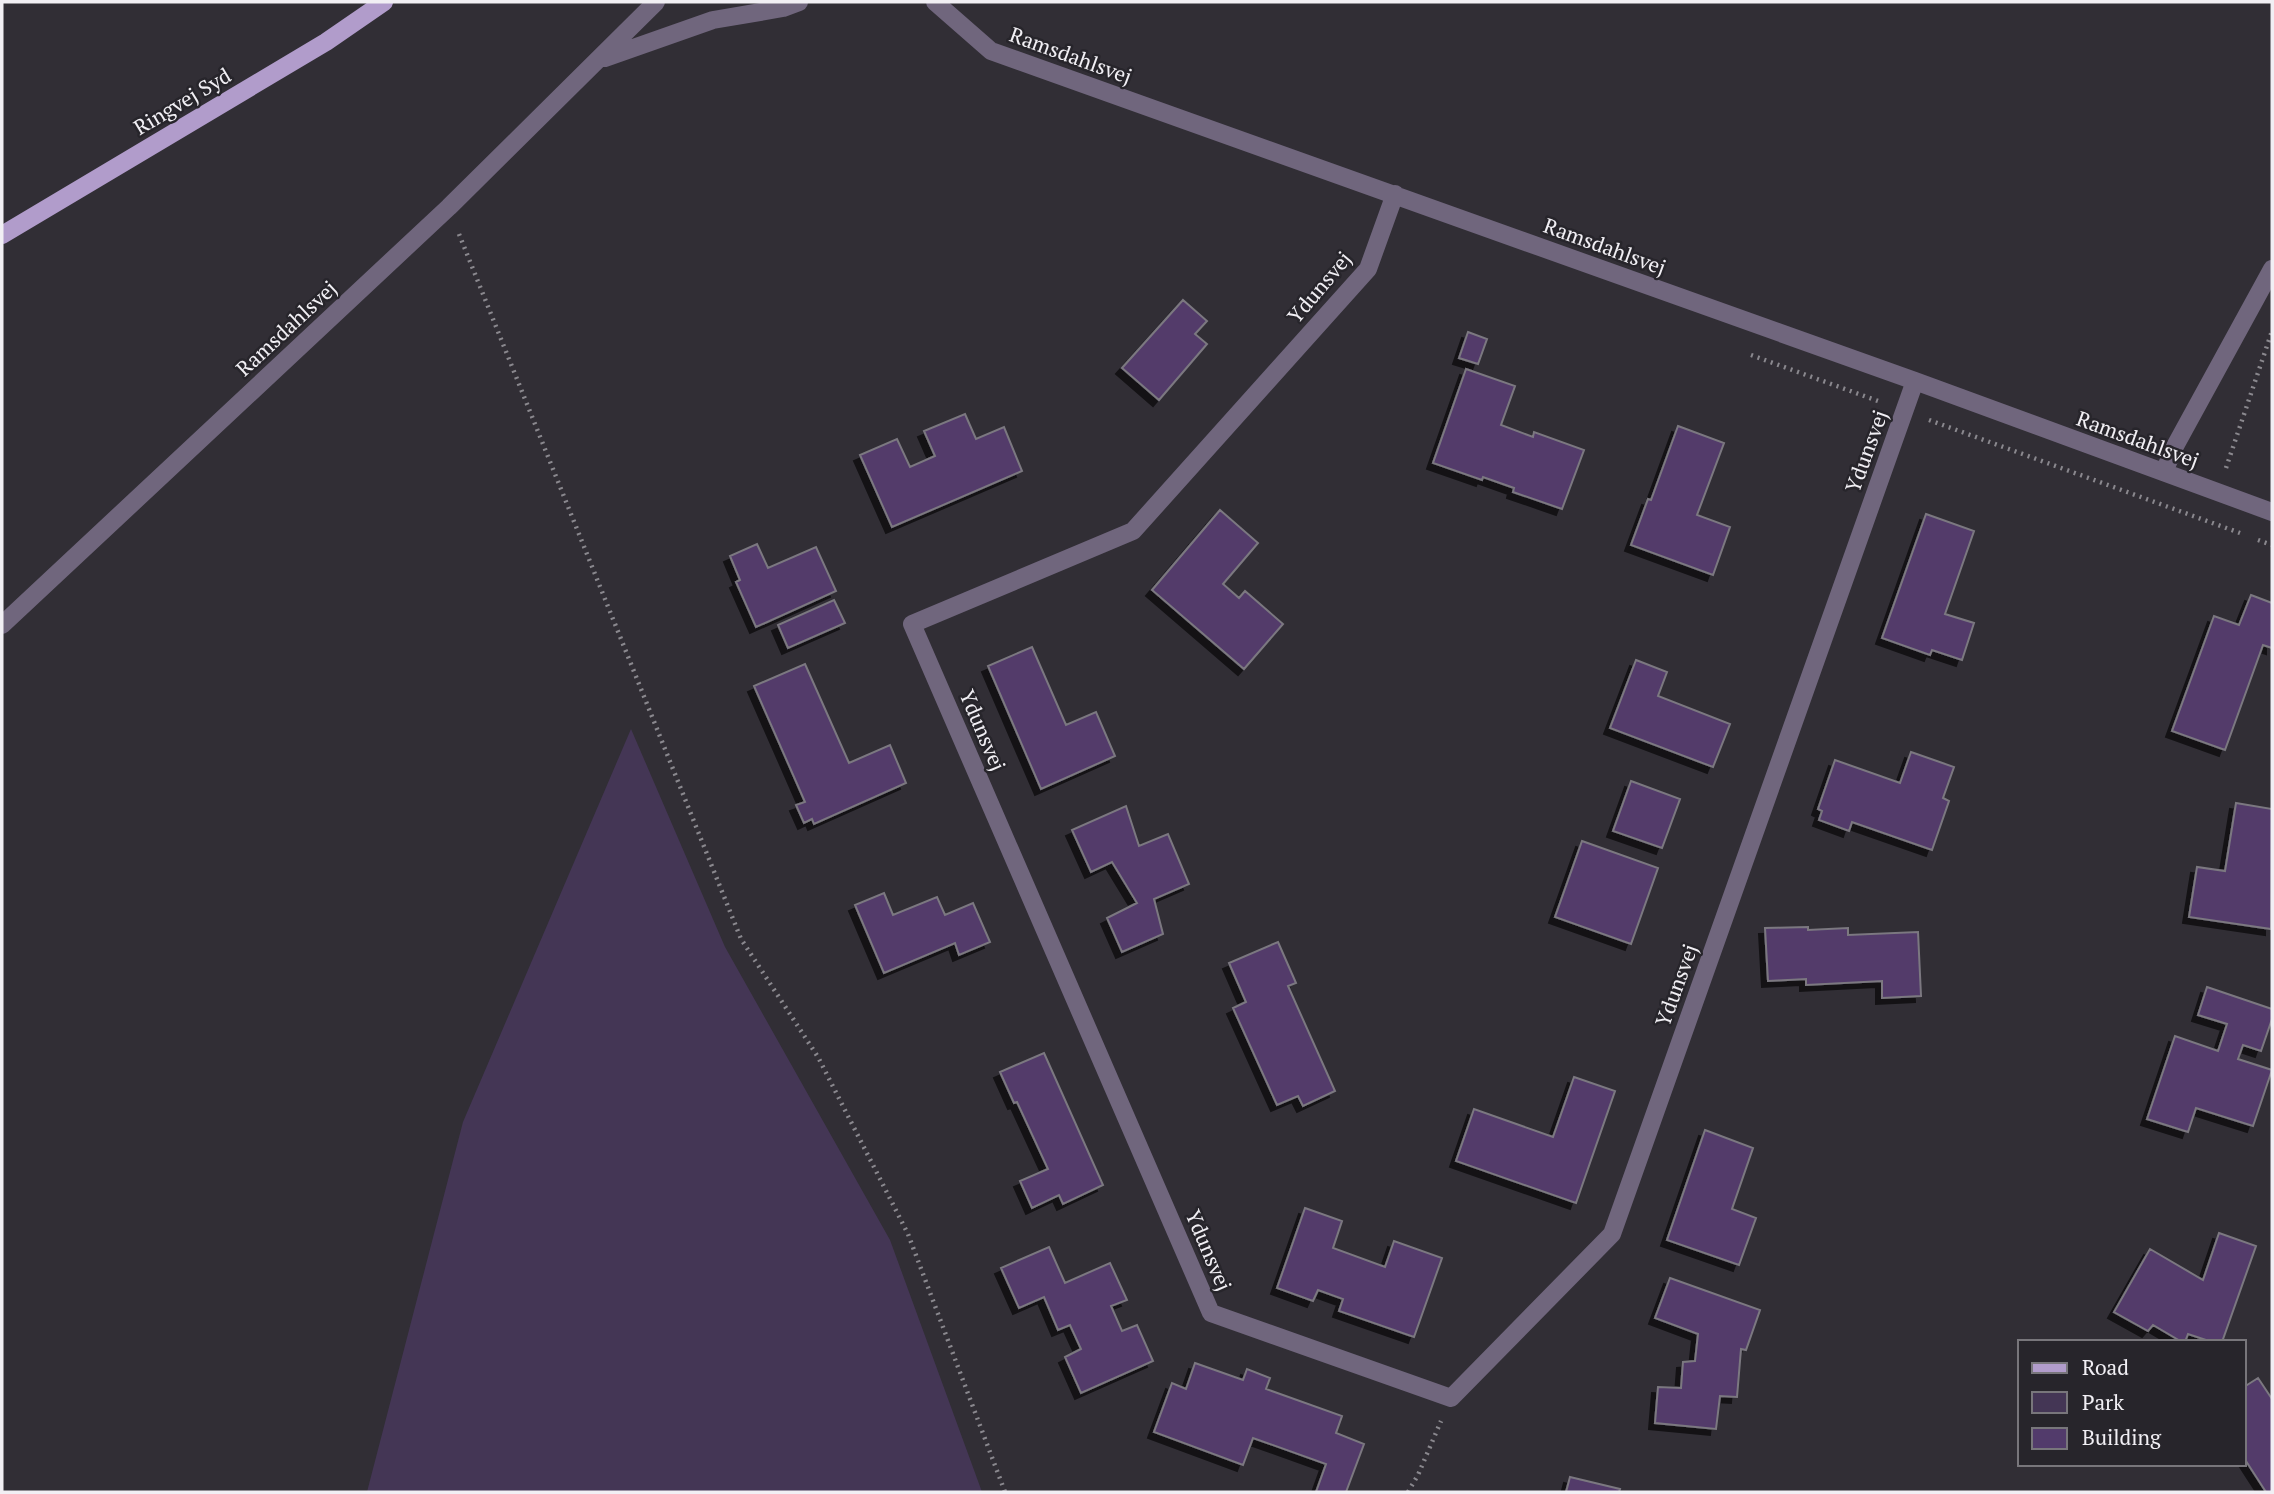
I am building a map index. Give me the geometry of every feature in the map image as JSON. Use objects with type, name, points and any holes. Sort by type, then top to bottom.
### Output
[{"type":"main road","name":"Ringvej Syd","points":[[2,235],[326,42],[384,2]]},
{"type":"street","name":"Ramsdahlsvej","points":[[2,625],[449,207],[656,2]]},
{"type":"street","name":"Ramsdahlsvej","points":[[598,60],[713,20],[783,9],[799,2]]},
{"type":"street","name":"Ramsdahlsvej","points":[[935,2],[991,51],[1915,381],[2272,512]]},
{"type":"street","name":"Ydunsvej","points":[[1395,194],[1368,270],[1133,531],[912,624],[1211,1313],[1451,1398],[1612,1234],[1915,381]]},
{"type":"street","points":[[2164,472],[2174,448],[2272,269]]},
{"type":"path","points":[[449,207],[741,939],[818,1057],[908,1234],[1005,1492]]},
{"type":"path","points":[[2207,522],[2272,331]]},
{"type":"path","points":[[1408,1492],[1451,1398]]},
{"type":"green space","points":[[631,729],[725,947],[890,1240],[982,1492],[367,1492],[463,1122]]},
{"type":"building","points":[[1183,300],[1207,321],[1195,334],[1207,344],[1159,400],[1122,368]]},
{"type":"building","points":[[1468,332],[1487,339],[1478,364],[1459,358]]},
{"type":"building","points":[[1466,369],[1515,386],[1501,425],[1533,437],[1534,432],[1584,450],[1562,509],[1513,492],[1514,488],[1433,463]]},
{"type":"building","points":[[965,414],[976,439],[1004,427],[1022,471],[892,527],[860,455],[897,439],[910,467],[935,456],[924,431]]},
{"type":"building","points":[[1678,426],[1724,443],[1697,515],[1730,527],[1713,575],[1631,545]]},
{"type":"building","points":[[1220,510],[1258,543],[1223,584],[1239,598],[1245,591],[1283,624],[1244,669],[1152,590]]},
{"type":"building","points":[[1926,514],[1974,531],[1945,614],[1974,623],[1962,660],[1932,650],[1930,655],[1882,638]]},
{"type":"building","points":[[757,544],[768,568],[816,547],[836,591],[756,627],[736,582],[740,580],[730,556]]},
{"type":"building","points":[[2251,595],[2272,603],[2272,648],[2263,645],[2225,750],[2172,731],[2214,616],[2239,625]]},
{"type":"building","points":[[834,600],[845,623],[788,648],[778,625]]},
{"type":"building","points":[[1032,647],[1066,725],[1096,712],[1115,756],[1041,789],[988,666]]},
{"type":"building","points":[[1636,660],[1667,672],[1658,696],[1730,724],[1713,767],[1610,728]]},
{"type":"building","points":[[805,664],[849,763],[890,745],[906,783],[814,824],[812,819],[804,823],[796,805],[805,802],[754,686]]},
{"type":"building","points":[[1911,752],[1954,767],[1943,798],[1949,801],[1932,850],[1852,822],[1849,831],[1819,820],[1822,811],[1818,809],[1835,760],[1900,783]]},
{"type":"building","points":[[1631,781],[1680,799],[1662,848],[1613,831]]},
{"type":"building","points":[[2236,803],[2272,809],[2271,929],[2189,917],[2197,867],[2225,871]]},
{"type":"building","points":[[1126,806],[1139,846],[1168,834],[1189,884],[1154,899],[1163,934],[1122,952],[1107,918],[1137,903],[1112,862],[1091,872],[1072,830]]},
{"type":"building","points":[[1582,841],[1658,868],[1631,944],[1555,917]]},
{"type":"building","points":[[884,893],[893,915],[937,897],[945,915],[973,903],[990,942],[959,955],[955,943],[884,973],[855,905]]},
{"type":"building","points":[[1808,927],[1808,930],[1848,928],[1848,935],[1918,932],[1921,996],[1882,998],[1882,981],[1806,985],[1806,979],[1768,981],[1765,928]]},
{"type":"building","points":[[1278,942],[1296,983],[1288,986],[1335,1091],[1303,1106],[1298,1096],[1277,1105],[1233,1008],[1246,1002],[1229,963]]},
{"type":"building","points":[[2207,987],[2272,1009],[2272,1019],[2261,1051],[2243,1045],[2238,1059],[2272,1070],[2253,1126],[2196,1108],[2188,1132],[2147,1119],[2175,1036],[2218,1051],[2227,1024],[2198,1015]]},
{"type":"building","points":[[1044,1053],[1103,1185],[1063,1204],[1059,1195],[1032,1208],[1020,1181],[1048,1169],[1000,1072]]},
{"type":"building","points":[[1574,1077],[1615,1091],[1576,1203],[1456,1161],[1474,1109],[1553,1137]]},
{"type":"building","points":[[1705,1130],[1753,1148],[1732,1209],[1756,1218],[1739,1265],[1667,1240]]},
{"type":"building","points":[[1305,1208],[1342,1221],[1333,1248],[1385,1267],[1394,1241],[1442,1258],[1414,1337],[1339,1311],[1343,1299],[1318,1290],[1313,1301],[1277,1288]]},
{"type":"building","points":[[2219,1233],[2256,1246],[2223,1340],[2206,1340],[2188,1334],[2186,1340],[2179,1340],[2153,1325],[2148,1331],[2114,1312],[2150,1249],[2203,1280]]},
{"type":"building","points":[[1049,1247],[1065,1283],[1110,1263],[1127,1300],[1111,1306],[1122,1331],[1137,1325],[1153,1361],[1081,1393],[1065,1357],[1081,1349],[1070,1325],[1058,1330],[1044,1297],[1019,1308],[1001,1268]]},
{"type":"building","points":[[1670,1278],[1760,1310],[1746,1350],[1741,1349],[1737,1397],[1720,1396],[1716,1429],[1655,1423],[1658,1387],[1681,1388],[1683,1362],[1695,1361],[1698,1334],[1655,1318]]},
{"type":"building","points":[[1195,1363],[1243,1380],[1247,1369],[1270,1378],[1266,1389],[1342,1416],[1336,1433],[1364,1444],[1346,1492],[1316,1492],[1326,1464],[1253,1438],[1243,1465],[1154,1432],[1172,1383],[1186,1389]]},
{"type":"building","points":[[2258,1378],[2272,1399],[2272,1492],[2266,1492],[2246,1461],[2246,1386]]},
{"type":"building","points":[[1570,1477],[1620,1489],[1619,1492],[1566,1492]]}]
